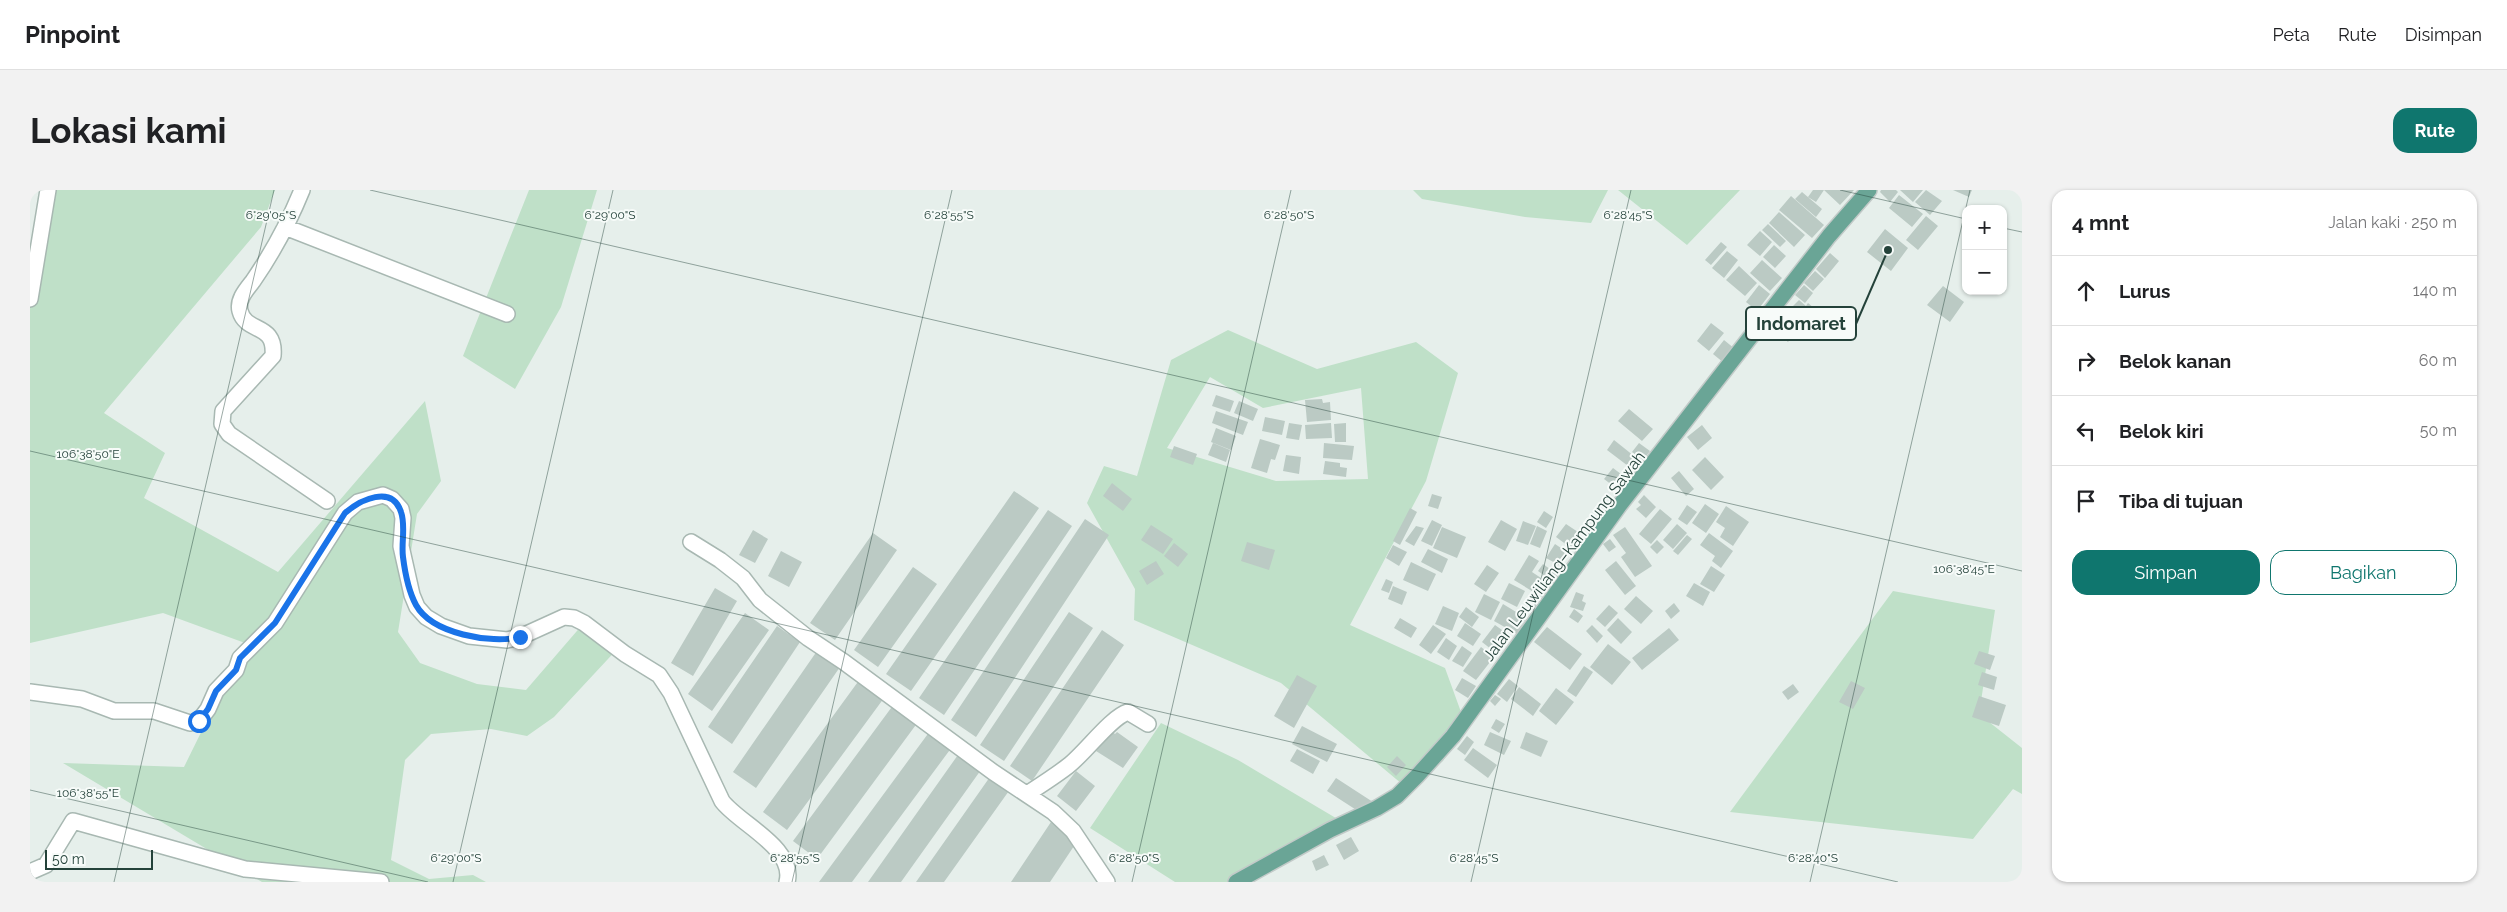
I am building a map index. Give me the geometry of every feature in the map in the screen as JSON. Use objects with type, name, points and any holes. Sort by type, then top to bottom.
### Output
[{"type":"main road","name":"Jalan Leuwiliang–Kampung Sawah","points":[[1236,882],[1330,830],[1377,808],[1397,796],[1417,776],[1453,736],[1619,506],[1829,236],[1869,190]]},
{"type":"street","points":[[30,299],[48,190]]},
{"type":"street","points":[[302,190],[272,253],[240,299],[239,310],[244,319],[268,334],[274,345],[273,356],[224,411],[222,424],[229,434],[327,501]]},
{"type":"street","points":[[285,227],[507,314]]},
{"type":"street","points":[[30,692],[82,699],[114,711],[154,711],[190,722],[199,721],[208,709],[216,691],[236,670],[240,658],[275,623],[345,513],[358,502],[383,495],[392,499],[401,509],[403,560],[412,595],[417,606],[426,617],[441,626],[469,636],[508,640],[520,637],[564,617],[574,618],[659,675],[671,693],[722,801],[729,811],[760,832],[782,856],[788,877],[787,882]]},
{"type":"street","points":[[691,542],[720,560],[743,578],[760,600],[808,638],[1054,812],[1074,831],[1107,882]]},
{"type":"street","points":[[1027,794],[1068,766],[1119,715],[1128,712],[1148,724]]},
{"type":"street","points":[[30,872],[46,865],[74,821],[245,869],[381,882]]},
{"type":"green space","points":[[45,190],[275,190],[261,227],[104,413],[165,453],[144,498],[278,572],[425,401],[441,481],[417,514],[398,632],[420,663],[477,684],[526,690],[589,617],[621,645],[554,717],[527,736],[491,729],[431,734],[405,760],[391,860],[429,879],[473,875],[486,882],[262,882],[63,763],[184,767],[245,643],[163,613],[30,643],[30,257],[35,223]]},
{"type":"green space","points":[[529,190],[597,190],[561,307],[515,389],[463,356]]},
{"type":"green space","points":[[1413,190],[1608,190],[1591,223],[1525,217],[1422,199]]},
{"type":"green space","points":[[1618,190],[1740,190],[1687,245]]},
{"type":"green space","points":[[1228,330],[1317,369],[1416,342],[1458,373],[1426,481],[1350,625],[1445,668],[1465,723],[1443,761],[1408,789],[1281,683],[1134,620],[1135,589],[1087,503],[1104,466],[1137,476],[1171,360]],"holes":[[[1210,377],[1263,408],[1361,388],[1368,479],[1276,481],[1167,448]]]},
{"type":"green space","points":[[1893,591],[1995,610],[1979,714],[2022,748],[2022,794],[2013,789],[1973,839],[1730,812]]},
{"type":"green space","points":[[1161,723],[1238,760],[1351,827],[1242,882],[1175,882],[1090,828]]},
{"type":"building","points":[[1813,190],[1824,190],[1816,202],[1808,197]]},
{"type":"building","points":[[1824,190],[1854,190],[1840,205]]},
{"type":"building","points":[[1881,190],[1896,190],[1898,192],[1890,202],[1880,192]]},
{"type":"building","points":[[1900,190],[1923,190],[1913,202]]},
{"type":"building","points":[[1926,190],[1942,201],[1930,215],[1915,202]]},
{"type":"building","points":[[1953,190],[1972,190],[1969,197]]},
{"type":"building","points":[[1802,192],[1822,209],[1816,217],[1795,199]]},
{"type":"building","points":[[1899,195],[1923,214],[1912,227],[1889,208]]},
{"type":"building","points":[[1791,196],[1824,225],[1812,238],[1779,210]]},
{"type":"building","points":[[1779,212],[1805,235],[1794,247],[1769,223]]},
{"type":"building","points":[[1926,216],[1938,226],[1918,250],[1906,240]]},
{"type":"building","points":[[1768,224],[1786,241],[1780,247],[1762,230]]},
{"type":"building","points":[[1885,229],[1908,248],[1891,271],[1867,252]]},
{"type":"building","points":[[1760,231],[1772,242],[1760,256],[1747,245]]},
{"type":"building","points":[[1721,242],[1727,247],[1711,265],[1705,260]]},
{"type":"building","points":[[1774,245],[1786,256],[1775,268],[1763,257]]},
{"type":"building","points":[[1727,251],[1738,260],[1724,278],[1712,268]]},
{"type":"building","points":[[1830,253],[1839,261],[1825,278],[1816,269]]},
{"type":"building","points":[[1762,260],[1782,278],[1770,291],[1750,273]]},
{"type":"building","points":[[1739,266],[1757,283],[1745,296],[1726,280]]},
{"type":"building","points":[[1815,271],[1824,279],[1813,291],[1804,283]]},
{"type":"building","points":[[1759,285],[1770,294],[1757,311],[1746,302]]},
{"type":"building","points":[[1804,285],[1813,293],[1805,303],[1795,295]]},
{"type":"building","points":[[1943,286],[1964,302],[1950,322],[1927,305]]},
{"type":"building","points":[[1799,300],[1806,306],[1808,303],[1820,313],[1810,325],[1791,308]]},
{"type":"building","points":[[1787,308],[1804,322],[1788,342],[1771,328]]},
{"type":"building","points":[[1711,323],[1724,333],[1709,351],[1697,341]]},
{"type":"building","points":[[1724,340],[1735,349],[1724,363],[1713,354]]},
{"type":"building","points":[[1216,395],[1234,401],[1230,412],[1212,406]]},
{"type":"building","points":[[1322,399],[1323,403],[1330,402],[1331,420],[1307,422],[1305,400]]},
{"type":"building","points":[[1239,401],[1258,409],[1253,421],[1234,413]]},
{"type":"building","points":[[1629,409],[1653,429],[1642,441],[1618,421]]},
{"type":"building","points":[[1216,411],[1248,422],[1243,435],[1212,423]]},
{"type":"building","points":[[1265,417],[1285,421],[1282,435],[1262,431]]},
{"type":"building","points":[[1289,423],[1302,425],[1299,440],[1286,438]]},
{"type":"building","points":[[1331,423],[1332,438],[1306,439],[1305,425]]},
{"type":"building","points":[[1346,423],[1346,442],[1335,442],[1334,424]]},
{"type":"building","points":[[1702,425],[1712,438],[1698,450],[1687,437]]},
{"type":"building","points":[[1216,428],[1236,436],[1231,450],[1211,442]]},
{"type":"building","points":[[1260,439],[1280,445],[1275,460],[1271,459],[1267,473],[1251,468]]},
{"type":"building","points":[[1614,440],[1639,460],[1632,469],[1607,450]]},
{"type":"building","points":[[1213,443],[1230,450],[1226,462],[1208,455]]},
{"type":"building","points":[[1324,443],[1354,446],[1352,460],[1323,458]]},
{"type":"building","points":[[1639,443],[1650,451],[1643,460],[1632,452]]},
{"type":"building","points":[[1174,446],[1197,454],[1193,465],[1170,457]]},
{"type":"building","points":[[1286,455],[1301,457],[1299,474],[1283,471]]},
{"type":"building","points":[[1705,457],[1724,477],[1711,490],[1692,470]]},
{"type":"building","points":[[1325,461],[1340,463],[1340,467],[1347,468],[1346,477],[1323,474]]},
{"type":"building","points":[[1613,468],[1625,477],[1616,488],[1604,479]]},
{"type":"building","points":[[1679,471],[1694,489],[1686,496],[1671,478]]},
{"type":"building","points":[[1112,483],[1132,499],[1123,511],[1103,496]]},
{"type":"building","points":[[1014,491],[1039,508],[911,691],[886,674]]},
{"type":"building","points":[[1432,494],[1442,497],[1438,509],[1428,506]]},
{"type":"building","points":[[1644,495],[1656,507],[1646,518],[1636,509],[1641,505],[1638,502]]},
{"type":"building","points":[[1705,504],[1719,514],[1706,533],[1692,523]]},
{"type":"building","points":[[1687,505],[1697,512],[1687,525],[1678,519]]},
{"type":"building","points":[[1726,506],[1749,522],[1733,546],[1720,537],[1725,528],[1716,522]]},
{"type":"building","points":[[1410,508],[1417,512],[1400,545],[1393,541]]},
{"type":"building","points":[[1660,509],[1672,519],[1651,544],[1639,534]]},
{"type":"building","points":[[1048,510],[1072,526],[944,715],[919,698]]},
{"type":"building","points":[[1544,511],[1553,517],[1546,528],[1537,522]]},
{"type":"building","points":[[1085,519],[1109,535],[976,737],[951,720]]},
{"type":"building","points":[[1432,520],[1442,525],[1432,546],[1421,541]]},
{"type":"building","points":[[1501,520],[1517,529],[1505,551],[1488,542]]},
{"type":"building","points":[[1523,521],[1536,526],[1528,545],[1516,541]]},
{"type":"building","points":[[1566,524],[1581,534],[1571,548],[1556,537]]},
{"type":"building","points":[[1677,524],[1687,533],[1673,549],[1663,540]]},
{"type":"building","points":[[1151,525],[1173,539],[1163,554],[1141,540]]},
{"type":"building","points":[[1416,526],[1424,528],[1414,546],[1405,541]]},
{"type":"building","points":[[1537,526],[1547,531],[1540,548],[1530,544]]},
{"type":"building","points":[[1442,527],[1466,537],[1457,558],[1433,548]]},
{"type":"building","points":[[1625,527],[1652,566],[1635,577],[1621,557],[1626,553],[1613,535]]},
{"type":"building","points":[[753,530],[768,539],[755,563],[739,555]]},
{"type":"building","points":[[873,533],[897,550],[835,640],[810,623]]},
{"type":"building","points":[[1709,533],[1733,551],[1721,568],[1712,561],[1715,556],[1700,545]]},
{"type":"building","points":[[1687,535],[1692,539],[1678,555],[1673,551]]},
{"type":"building","points":[[1610,539],[1616,547],[1609,552],[1603,544]]},
{"type":"building","points":[[1657,540],[1664,547],[1657,554],[1650,547]]},
{"type":"building","points":[[1247,542],[1275,550],[1269,570],[1241,561]]},
{"type":"building","points":[[1174,543],[1188,554],[1178,567],[1164,556]]},
{"type":"building","points":[[1555,544],[1567,552],[1559,565],[1546,558]]},
{"type":"building","points":[[1393,545],[1407,552],[1399,566],[1386,558]]},
{"type":"building","points":[[1428,549],[1448,559],[1442,573],[1421,562]]},
{"type":"building","points":[[781,551],[802,562],[789,587],[768,576]]},
{"type":"building","points":[[1529,555],[1539,561],[1532,572],[1553,586],[1545,599],[1514,580]]},
{"type":"building","points":[[1156,561],[1164,574],[1147,585],[1139,571]]},
{"type":"building","points":[[1616,561],[1636,586],[1625,595],[1605,570]]},
{"type":"building","points":[[1411,562],[1436,574],[1428,591],[1403,580]]},
{"type":"building","points":[[1543,564],[1558,575],[1553,582],[1538,571]]},
{"type":"building","points":[[1487,565],[1499,573],[1486,592],[1474,584]]},
{"type":"building","points":[[1711,566],[1725,575],[1714,592],[1700,584]]},
{"type":"building","points":[[913,567],[937,584],[878,667],[854,650]]},
{"type":"building","points":[[1386,579],[1393,582],[1389,593],[1381,590]]},
{"type":"building","points":[[1509,583],[1525,591],[1517,607],[1501,599]]},
{"type":"building","points":[[1694,583],[1710,592],[1703,606],[1686,596]]},
{"type":"building","points":[[1393,586],[1407,592],[1402,605],[1388,599]]},
{"type":"building","points":[[715,588],[737,601],[693,676],[671,663]]},
{"type":"building","points":[[1576,592],[1584,595],[1582,601],[1586,603],[1583,611],[1570,607]]},
{"type":"building","points":[[1484,594],[1500,602],[1491,620],[1475,612]]},
{"type":"building","points":[[1636,596],[1653,611],[1641,624],[1624,609]]},
{"type":"building","points":[[1674,603],[1680,611],[1671,619],[1665,611]]},
{"type":"building","points":[[1503,604],[1526,618],[1517,634],[1494,621]]},
{"type":"building","points":[[1609,605],[1618,613],[1605,627],[1596,619]]},
{"type":"building","points":[[1443,606],[1459,613],[1452,631],[1435,624]]},
{"type":"building","points":[[1466,607],[1479,617],[1472,627],[1459,617]]},
{"type":"building","points":[[1574,609],[1583,616],[1578,623],[1569,617]]},
{"type":"building","points":[[1069,612],[1093,628],[1004,761],[980,745]]},
{"type":"building","points":[[745,613],[769,630],[712,711],[688,694]]},
{"type":"building","points":[[1400,618],[1417,628],[1411,638],[1394,628]]},
{"type":"building","points":[[1618,618],[1632,632],[1621,644],[1607,630]]},
{"type":"building","points":[[1465,623],[1481,634],[1473,646],[1457,636]]},
{"type":"building","points":[[1433,625],[1446,634],[1431,654],[1419,645]]},
{"type":"building","points":[[1495,625],[1509,635],[1496,653],[1482,642]]},
{"type":"building","points":[[1592,625],[1603,636],[1597,643],[1586,631]]},
{"type":"building","points":[[777,626],[800,642],[732,744],[708,727]]},
{"type":"building","points":[[1547,627],[1582,654],[1570,670],[1534,642]]},
{"type":"building","points":[[1669,628],[1679,640],[1642,670],[1632,658]]},
{"type":"building","points":[[1102,630],[1124,645],[1032,781],[1010,766]]},
{"type":"building","points":[[1446,638],[1457,646],[1449,660],[1437,652]]},
{"type":"building","points":[[1608,644],[1631,662],[1612,685],[1590,667]]},
{"type":"building","points":[[1462,646],[1472,653],[1463,667],[1452,661]]},
{"type":"building","points":[[1481,647],[1494,657],[1476,680],[1463,671]]},
{"type":"building","points":[[817,651],[840,667],[756,788],[733,772]]},
{"type":"building","points":[[1979,651],[1995,656],[1990,670],[1974,664]]},
{"type":"building","points":[[1584,666],[1593,672],[1576,697],[1567,691]]},
{"type":"building","points":[[1982,672],[1997,677],[1994,690],[1978,685]]},
{"type":"building","points":[[1297,675],[1317,686],[1294,728],[1274,716]]},
{"type":"building","points":[[1462,678],[1476,686],[1468,698],[1455,690]]},
{"type":"building","points":[[860,679],[884,698],[787,830],[763,812]]},
{"type":"building","points":[[1509,679],[1518,686],[1507,702],[1497,694]]},
{"type":"building","points":[[1851,681],[1865,688],[1853,709],[1839,702]]},
{"type":"building","points":[[1793,684],[1799,692],[1788,700],[1782,692]]},
{"type":"building","points":[[1519,687],[1541,704],[1533,716],[1511,699]]},
{"type":"building","points":[[1556,688],[1574,702],[1556,725],[1539,711]]},
{"type":"building","points":[[1495,695],[1501,699],[1495,706],[1490,701]]},
{"type":"building","points":[[1979,696],[2006,705],[1999,726],[1972,717]]},
{"type":"building","points":[[894,704],[918,722],[817,859],[793,841]]},
{"type":"building","points":[[1496,719],[1505,724],[1499,733],[1491,728]]},
{"type":"building","points":[[1302,726],[1337,744],[1327,762],[1292,744]]},
{"type":"building","points":[[1110,730],[1115,734],[1117,732],[1138,747],[1123,768],[1096,751]]},
{"type":"building","points":[[930,731],[952,747],[852,882],[819,882]]},
{"type":"building","points":[[1490,732],[1511,741],[1504,755],[1484,745]]},
{"type":"building","points":[[1526,732],[1548,741],[1541,757],[1520,748]]},
{"type":"building","points":[[1467,736],[1474,742],[1465,755],[1457,749]]},
{"type":"building","points":[[1473,748],[1497,765],[1488,778],[1464,760]]},
{"type":"building","points":[[1297,749],[1320,761],[1313,774],[1290,761]]},
{"type":"building","points":[[960,752],[983,767],[901,882],[868,882]]},
{"type":"building","points":[[1397,756],[1406,765],[1396,776],[1387,767]]},
{"type":"building","points":[[1076,771],[1095,786],[1076,811],[1057,796]]},
{"type":"building","points":[[992,774],[1011,788],[944,882],[916,882]]},
{"type":"building","points":[[1336,778],[1376,804],[1361,813],[1327,791]]},
{"type":"building","points":[[1051,822],[1078,840],[1050,882],[1011,882]]},
{"type":"building","points":[[1351,837],[1359,851],[1344,860],[1336,845]]},
{"type":"building","points":[[1324,855],[1329,865],[1316,871],[1312,861]]},
{"type":"place","name":"Indomaret","points":[[1888,250]]},
{"type":"route","points":[[199,721],[208,709],[216,691],[236,670],[240,658],[275,623],[345,513],[358,502],[383,495],[392,499],[401,509],[403,518],[401,546],[403,560],[412,595],[417,606],[426,617],[441,626],[469,636],[508,640],[520,637]]}]
